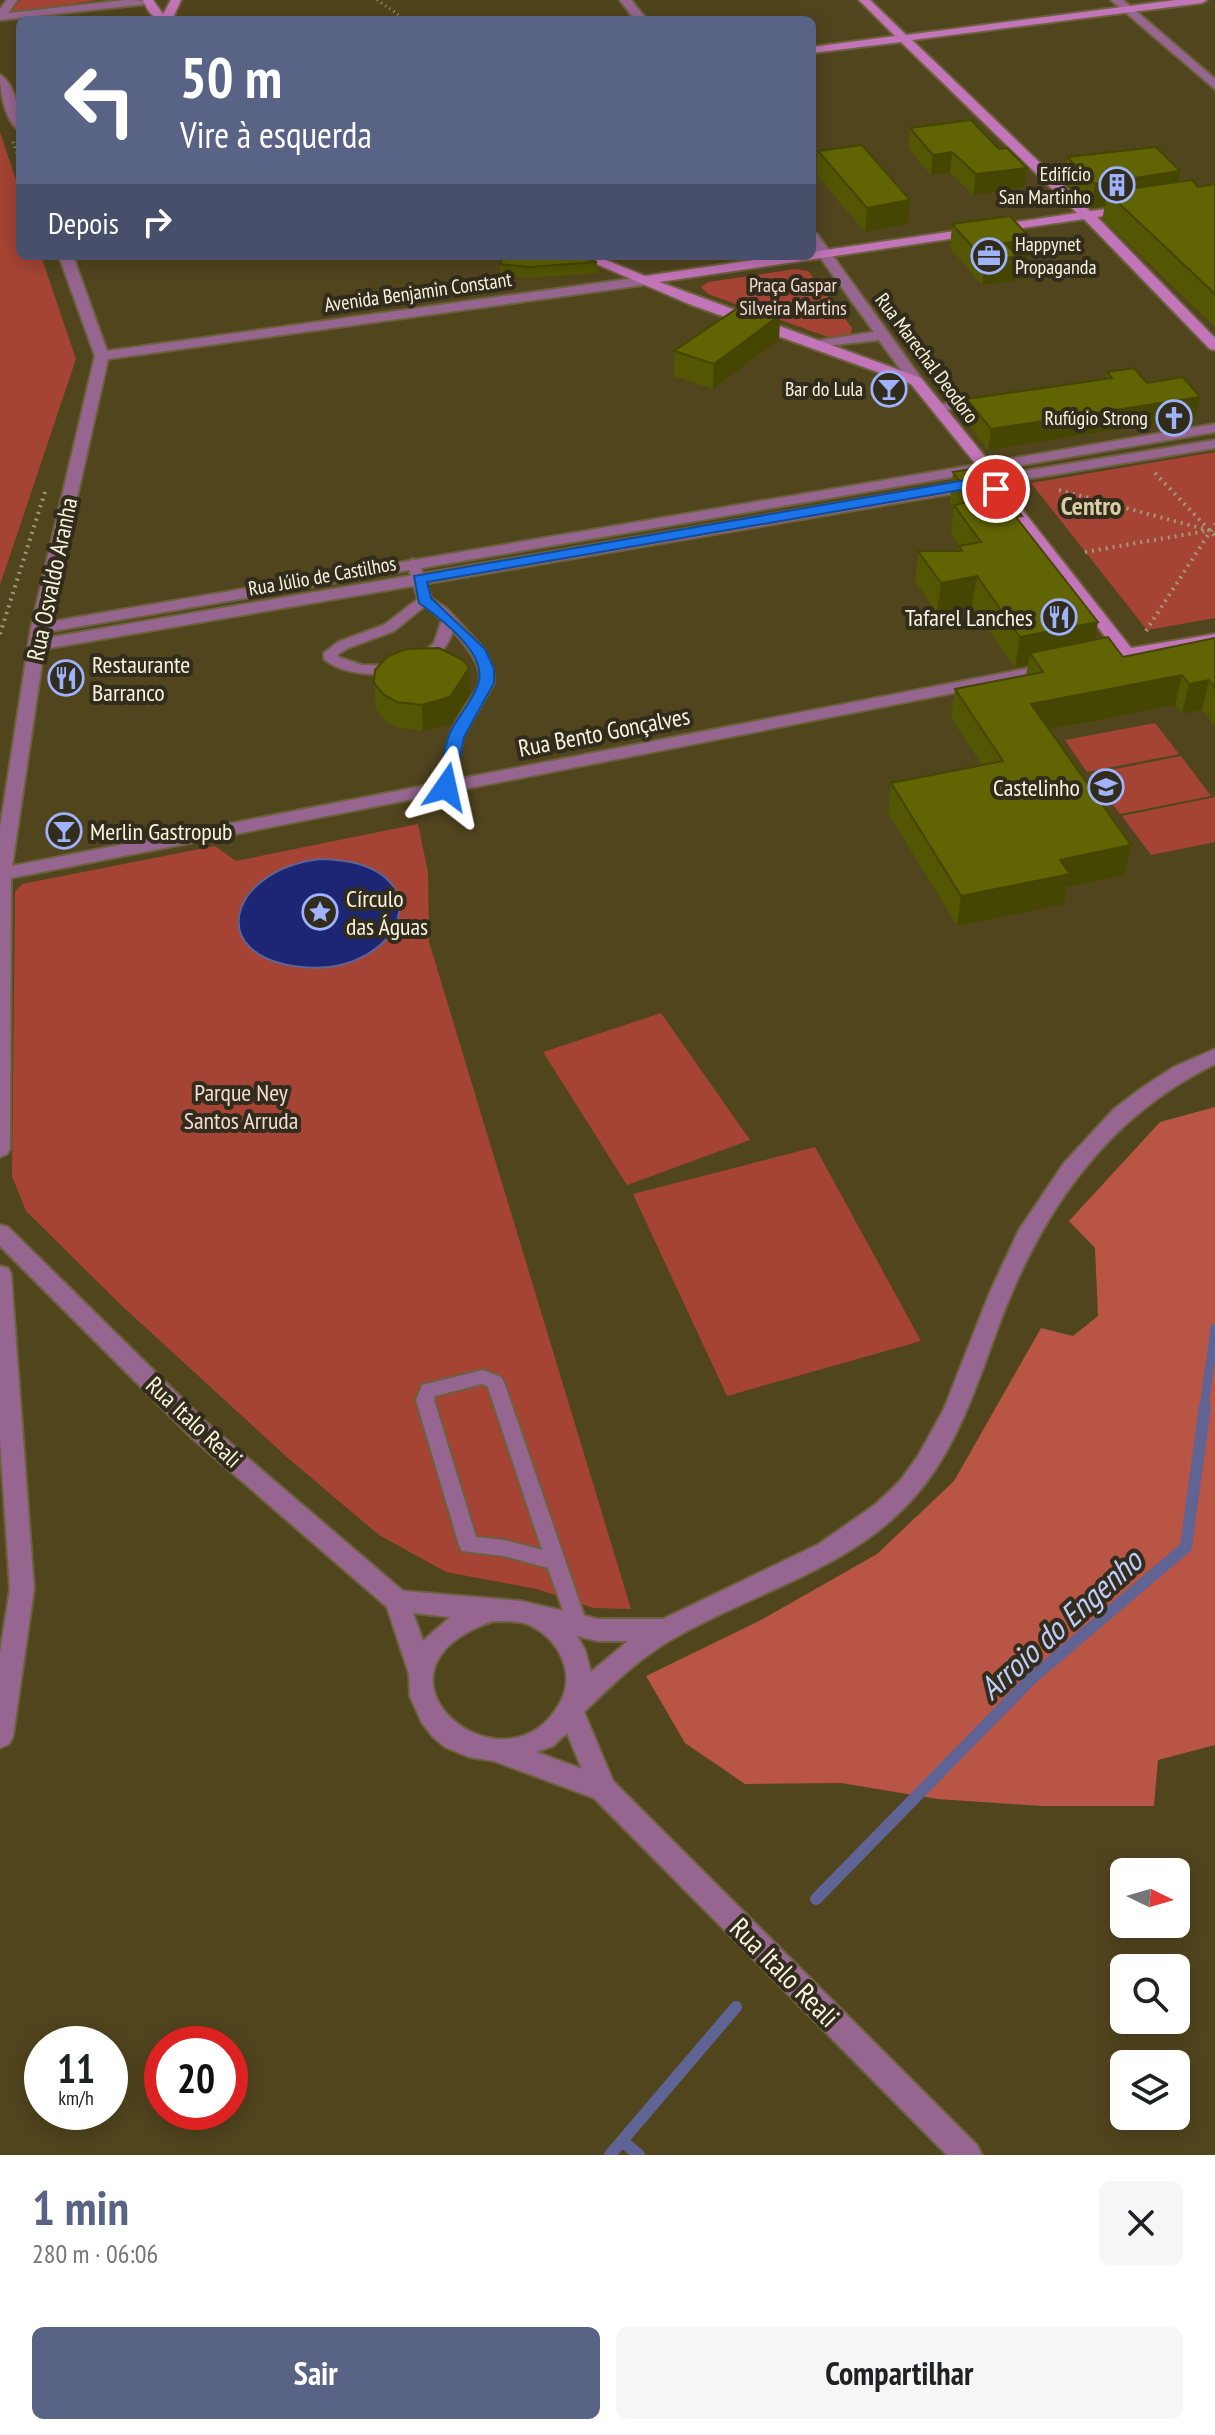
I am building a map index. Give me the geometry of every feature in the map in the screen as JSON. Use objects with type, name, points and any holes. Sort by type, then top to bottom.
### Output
[{"type":"main road","points":[[864,0],[1087,215],[1215,346]]},
{"type":"main road","points":[[816,49],[1202,0]]},
{"type":"main road","name":"Avenida Benjamin Constant","points":[[816,255],[1144,207]]},
{"type":"main road","points":[[594,260],[694,301],[821,344],[916,381]]},
{"type":"main road","name":"Avenida Benjamin Constant","points":[[643,281],[786,260]]},
{"type":"main road","points":[[623,273],[675,277],[675,284],[694,301]]},
{"type":"main road","name":"Rua Marechal Deodoro","points":[[916,381],[985,466],[1003,495],[1127,654]]},
{"type":"main road","points":[[1127,654],[1215,639]]},
{"type":"street","points":[[0,17],[12,0]]},
{"type":"street","points":[[0,17],[150,0]]},
{"type":"street","points":[[625,0],[638,16]]},
{"type":"street","points":[[1116,0],[1215,85]]},
{"type":"street","points":[[0,78],[16,117]]},
{"type":"street","name":"Rua Marechal Deodoro","points":[[816,242],[916,381]]},
{"type":"street","points":[[67,260],[102,356]]},
{"type":"street","name":"Avenida Benjamin Constant","points":[[102,356],[643,281]]},
{"type":"street","points":[[821,344],[884,335]]},
{"type":"street","name":"Rua Osvaldo Aranha","points":[[0,1149],[2,874],[39,628],[102,356]]},
{"type":"street","name":"Rua Júlio de Castilhos","points":[[36,645],[413,563],[1215,428]]},
{"type":"street","points":[[1003,495],[1005,483],[1023,475],[1215,444]]},
{"type":"street","name":"Rua Júlio de Castilhos","points":[[39,628],[419,579],[966,485],[988,486],[1003,495]]},
{"type":"street","points":[[822,492],[834,508]]},
{"type":"street","points":[[612,528],[620,544]]},
{"type":"street","name":"Rua Bento Gonçalves","points":[[2,874],[1065,666]]},
{"type":"street","points":[[666,1630],[578,1627],[529,1614],[397,1601],[421,1673],[424,1704],[441,1730],[469,1747],[503,1752],[532,1747],[555,1732],[607,1672],[666,1630],[854,1536],[907,1489],[942,1435],[1014,1262],[1072,1165],[1139,1096],[1177,1071],[1215,1056]]},
{"type":"street","name":"Rua Italo Reali","points":[[0,1233],[200,1431],[397,1601]]},
{"type":"street","points":[[0,1274],[22,1589],[0,1736]]},
{"type":"street","points":[[421,1673],[429,1650],[445,1630],[468,1617],[493,1610]]},
{"type":"street","points":[[529,1614],[554,1628],[572,1649],[579,1676],[573,1708]]},
{"type":"street","name":"Rua Italo Reali","points":[[573,1708],[603,1789],[967,2155]]},
{"type":"street","name":"Rua Italo Reali","points":[[503,1752],[603,1789]]},
{"type":"lane","points":[[938,408],[977,402]]},
{"type":"lane","points":[[413,563],[425,600],[479,652],[486,669],[487,683],[456,737],[446,787]]},
{"type":"lane","points":[[425,600],[391,627],[335,648],[331,659],[364,670],[403,669],[431,656],[447,632],[448,621]]},
{"type":"lane","points":[[556,1562],[504,1548],[469,1545],[425,1400],[428,1390],[483,1377],[495,1382],[556,1562],[578,1627]]},
{"type":"path","points":[[377,0],[400,16]]},
{"type":"path","points":[[1146,463],[1214,530]]},
{"type":"path","points":[[1046,487],[1214,530]]},
{"type":"path","points":[[0,634],[46,489]]},
{"type":"path","points":[[1085,552],[1214,530]]},
{"type":"path","points":[[1127,654],[1147,630],[1214,530]]},
{"type":"green space","points":[[20,0],[98,0],[10,13]]},
{"type":"green space","points":[[0,132],[16,180],[16,260],[42,260],[76,359],[0,585]]},
{"type":"green space","name":"Praça Gaspar Silveira Martins","points":[[795,269],[808,271],[852,328],[850,336],[828,337],[708,294],[701,287],[708,282]]},
{"type":"green space","points":[[1215,452],[1215,618],[1147,630],[1031,483]]},
{"type":"green space","points":[[1155,723],[1179,754],[1087,772],[1065,740]]},
{"type":"green space","points":[[1181,756],[1211,796],[1120,814],[1090,774]]},
{"type":"green space","points":[[1215,797],[1215,842],[1151,855],[1122,816]]},
{"type":"green space","name":"Parque Ney Santos Arruda","points":[[418,824],[428,872],[429,942],[631,1609],[593,1608],[537,1589],[446,1572],[379,1535],[289,1459],[121,1305],[26,1211],[12,1176],[15,892],[22,884],[215,846],[236,861]]},
{"type":"green space","points":[[661,1013],[750,1140],[627,1185],[543,1052]]},
{"type":"green space","points":[[815,1147],[921,1341],[727,1396],[633,1194]]},
{"type":"shaded area","name":"Círculo das Águas","points":[[320,859],[360,865],[386,878],[398,897],[398,918],[387,938],[366,955],[337,966],[301,967],[270,960],[250,947],[240,931],[240,913],[248,895],[265,879],[289,866]]},
{"type":"shaded area","points":[[1215,1107],[1215,1745],[1158,1760],[1154,1806],[1042,1806],[937,1799],[841,1783],[745,1784],[685,1743],[646,1676],[761,1620],[877,1554],[954,1481],[1041,1328],[1073,1336],[1098,1316],[1095,1248],[1069,1221],[1160,1122]]},
{"type":"building","points":[[971,120],[999,149],[1007,148],[1027,168],[976,174],[952,152],[933,155],[910,128]]},
{"type":"building","points":[[862,145],[910,200],[867,208],[818,151]]},
{"type":"building","points":[[1156,147],[1180,171],[1095,184],[1067,157]]},
{"type":"building","points":[[1192,180],[1198,187],[1215,184],[1215,294],[1107,192]]},
{"type":"building","points":[[1010,216],[1031,239],[1005,243],[1017,256],[985,261],[952,224]]},
{"type":"building","points":[[502,260],[597,262],[529,267],[500,264]]},
{"type":"building","points":[[745,303],[780,315],[714,364],[674,351]]},
{"type":"building","points":[[1134,368],[1147,383],[1183,377],[1200,397],[991,429],[967,399],[1112,378],[1107,372]]},
{"type":"building","points":[[984,467],[1022,516],[1016,517],[1098,622],[1020,637],[977,576],[941,583],[918,551],[962,551],[959,546],[981,542],[954,505],[974,501],[953,472]]},
{"type":"building","points":[[1108,637],[1123,657],[1215,638],[1215,688],[1209,680],[1189,684],[1182,675],[1031,704],[1131,845],[1060,860],[1070,874],[961,896],[891,783],[1003,761],[955,689],[1043,672],[1030,653]]},
{"type":"building","points":[[439,648],[463,660],[469,668],[450,697],[422,705],[397,702],[384,695],[374,683],[375,670],[388,656],[406,649]]},
{"type":"waterway","name":"Arroio do Engenho","points":[[1204,1408],[1215,1328]]},
{"type":"waterway","name":"Arroio do Engenho","points":[[816,1899],[1031,1679],[1186,1547],[1205,1406]]},
{"type":"waterway","name":"Arroio do Engenho","points":[[610,2155],[736,2007]]},
{"type":"waterway","points":[[623,2142],[639,2155]]},
{"type":"place","name":"Edifício San Martinho","points":[[1117,185]]},
{"type":"place","name":"Happynet Propaganda","points":[[989,256]]},
{"type":"place","name":"Bar do Lula","points":[[889,389]]},
{"type":"place","name":"Rufúgio Strong","points":[[1174,418]]},
{"type":"place","name":"Tafarel Lanches","points":[[1059,617]]},
{"type":"place","name":"Restaurante Barranco","points":[[66,678]]},
{"type":"place","name":"Castelinho","points":[[1106,787]]},
{"type":"place","name":"Merlin Gastropub","points":[[64,831]]},
{"type":"place","name":"Círculo das Águas","points":[[320,912]]},
{"type":"district","name":"Centro","points":[[1091,505]]},
{"type":"route","points":[[446,787],[446,773],[456,737],[487,683],[486,669],[479,652],[442,612],[425,600],[419,579],[966,485],[977,484],[996,489]]}]
